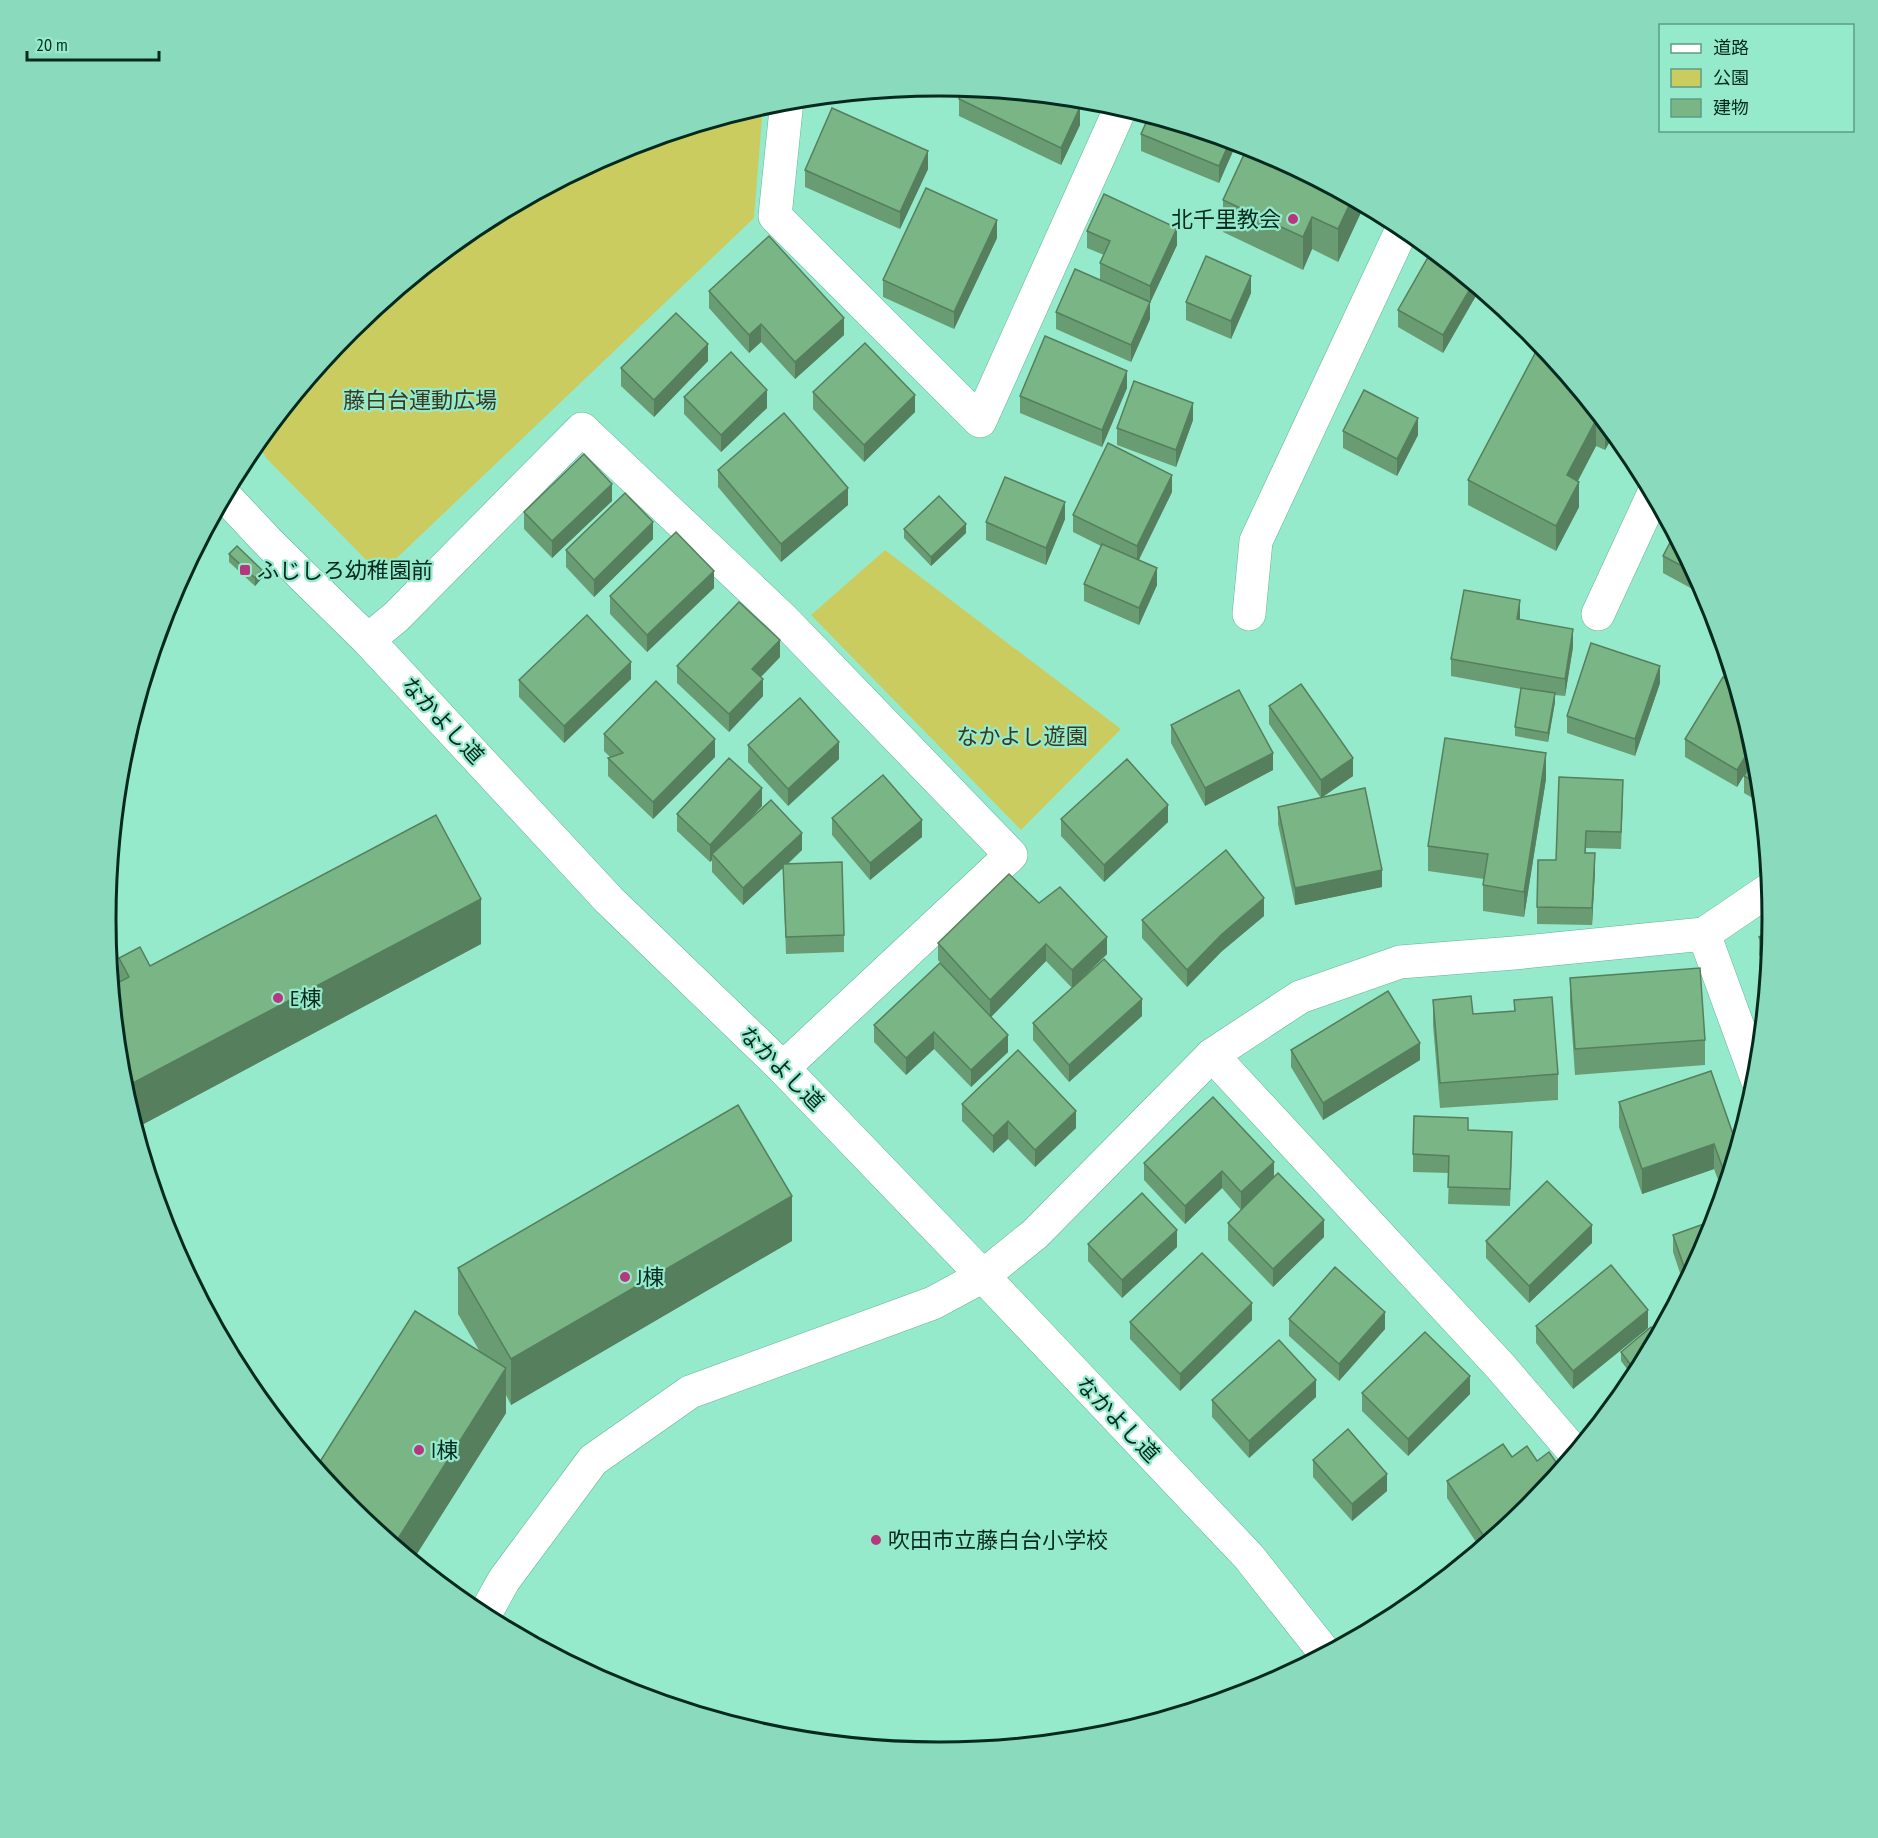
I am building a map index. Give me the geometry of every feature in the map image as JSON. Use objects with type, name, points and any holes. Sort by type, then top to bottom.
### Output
[{"type":"street","points":[[786,111],[775,216],[980,421],[1117,116]]},
{"type":"street","points":[[1249,614],[1256,541],[1398,237]]},
{"type":"street","points":[[368,640],[396,616],[582,429],[791,628],[1011,855],[783,1068]]},
{"type":"street","name":"なかよし道","points":[[230,501],[368,640],[609,900],[783,1068],[983,1276],[1249,1557],[1321,1648]]},
{"type":"street","points":[[1598,614],[1649,503]]},
{"type":"street","points":[[489,1607],[504,1580],[593,1460],[690,1392],[933,1303],[983,1276],[1035,1234],[1212,1055],[1299,997],[1400,962],[1704,934],[1761,895]]},
{"type":"street","points":[[1704,934],[1750,1059]]},
{"type":"street","points":[[1212,1055],[1502,1366],[1570,1447]]},
{"type":"green space","name":"藤白台運動広場","points":[[762,116],[754,218],[380,574],[267,459],[262,452],[286,418],[320,376],[357,337],[396,300],[482,235],[527,206],[624,159],[674,140]]},
{"type":"green space","name":"なかよし遊園","points":[[885,550],[1121,729],[1021,830],[811,615]]},
{"type":"building","points":[[960,97],[993,98],[1079,109],[1061,148],[959,99]]},
{"type":"building","points":[[832,108],[928,151],[900,212],[805,170]]},
{"type":"building","points":[[1146,123],[1227,149],[1219,166],[1141,134]]},
{"type":"building","points":[[1244,155],[1303,181],[1349,205],[1338,229],[1312,217],[1303,237],[1223,200]]},
{"type":"building","points":[[926,188],[997,220],[954,312],[883,280]]},
{"type":"building","points":[[1104,194],[1177,228],[1150,286],[1100,263],[1110,241],[1087,231]]},
{"type":"building","points":[[769,236],[844,318],[795,362],[761,324],[749,335],[709,291]]},
{"type":"building","points":[[1206,256],[1251,276],[1231,321],[1186,302]]},
{"type":"building","points":[[1428,257],[1470,290],[1443,335],[1398,310]]},
{"type":"building","points":[[1075,269],[1150,302],[1131,345],[1056,312]]},
{"type":"building","points":[[676,313],[708,344],[654,400],[621,368]]},
{"type":"building","points":[[1045,336],[1127,371],[1102,430],[1020,396]]},
{"type":"building","points":[[865,343],[915,395],[864,445],[813,392]]},
{"type":"building","points":[[731,352],[767,390],[721,435],[684,397]]},
{"type":"building","points":[[1536,352],[1595,422],[1567,475],[1579,482],[1556,526],[1468,480]]},
{"type":"building","points":[[1134,381],[1193,403],[1176,450],[1117,428]]},
{"type":"building","points":[[1364,390],[1418,418],[1397,459],[1343,431]]},
{"type":"building","points":[[784,413],[848,488],[781,544],[718,470]]},
{"type":"building","points":[[1108,443],[1172,475],[1137,546],[1073,515]]},
{"type":"building","points":[[584,454],[612,484],[552,541],[524,512]]},
{"type":"building","points":[[1005,477],[1065,502],[1046,548],[986,522]]},
{"type":"building","points":[[625,493],[653,522],[594,580],[566,550]]},
{"type":"building","points":[[939,496],[966,524],[931,557],[904,529]]},
{"type":"building","points":[[676,532],[714,571],[647,635],[610,596]]},
{"type":"building","points":[[1670,542],[1682,566],[1663,556]]},
{"type":"building","points":[[1102,544],[1157,568],[1139,608],[1084,584]]},
{"type":"building","points":[[237,546],[262,570],[255,578],[229,554]]},
{"type":"building","points":[[1464,590],[1520,600],[1517,619],[1573,629],[1565,679],[1451,659]]},
{"type":"building","points":[[739,602],[780,640],[752,669],[763,679],[729,714],[677,666]]},
{"type":"building","points":[[587,615],[631,662],[564,726],[519,680]]},
{"type":"building","points":[[1591,643],[1660,666],[1635,739],[1567,716]]},
{"type":"building","points":[[1723,677],[1726,678],[1746,756],[1737,770],[1685,739]]},
{"type":"building","points":[[656,681],[715,739],[653,802],[608,758],[623,753],[604,734]]},
{"type":"building","points":[[1301,684],[1353,758],[1321,780],[1269,706]]},
{"type":"building","points":[[1521,688],[1555,693],[1548,733],[1515,727]]},
{"type":"building","points":[[1239,690],[1273,753],[1205,788],[1171,725]]},
{"type":"building","points":[[800,698],[839,742],[788,789],[748,745]]},
{"type":"building","points":[[1445,738],[1546,753],[1524,892],[1483,885],[1488,854],[1428,846]]},
{"type":"building","points":[[729,758],[762,788],[710,845],[677,814]]},
{"type":"building","points":[[1127,759],[1168,805],[1104,865],[1061,819]]},
{"type":"building","points":[[1748,769],[1749,779],[1744,776]]},
{"type":"building","points":[[883,775],[922,820],[870,863],[832,818]]},
{"type":"building","points":[[1559,777],[1623,780],[1621,832],[1586,831],[1585,853],[1595,853],[1592,908],[1537,907],[1538,860],[1556,860]]},
{"type":"building","points":[[1365,788],[1382,870],[1295,888],[1278,807]]},
{"type":"building","points":[[771,800],[802,833],[743,888],[712,854]]},
{"type":"building","points":[[436,815],[481,899],[133,1083],[123,1026],[119,982],[129,977],[119,958],[140,947],[150,966]]},
{"type":"building","points":[[1226,850],[1264,898],[1221,935],[1187,970],[1142,920]]},
{"type":"building","points":[[842,862],[844,935],[786,937],[783,864]]},
{"type":"building","points":[[1009,874],[1039,903],[1060,887],[1107,937],[1072,970],[1046,944],[990,1000],[938,943]]},
{"type":"building","points":[[1104,959],[1142,999],[1069,1065],[1033,1023]]},
{"type":"building","points":[[940,963],[1008,1035],[971,1070],[934,1032],[906,1058],[874,1025]]},
{"type":"building","points":[[1700,968],[1705,1040],[1575,1049],[1570,978]]},
{"type":"building","points":[[1388,991],[1420,1043],[1323,1103],[1291,1050]]},
{"type":"building","points":[[1471,996],[1473,1014],[1515,1011],[1514,1000],[1552,997],[1558,1074],[1440,1083],[1433,1000]]},
{"type":"building","points":[[1018,1050],[1076,1111],[1035,1150],[1008,1121],[993,1136],[962,1104]]},
{"type":"building","points":[[1711,1071],[1733,1134],[1723,1168],[1714,1144],[1642,1169],[1619,1102]]},
{"type":"building","points":[[1213,1097],[1274,1162],[1241,1192],[1222,1171],[1185,1206],[1144,1163]]},
{"type":"building","points":[[738,1105],[792,1196],[511,1359],[458,1268]]},
{"type":"building","points":[[1414,1116],[1468,1118],[1468,1130],[1512,1132],[1510,1189],[1448,1187],[1449,1156],[1413,1154]]},
{"type":"building","points":[[1278,1173],[1324,1220],[1273,1269],[1228,1223]]},
{"type":"building","points":[[1547,1181],[1592,1225],[1529,1286],[1486,1241]]},
{"type":"building","points":[[1142,1193],[1177,1230],[1122,1280],[1088,1244]]},
{"type":"building","points":[[1703,1224],[1684,1267],[1673,1235]]},
{"type":"building","points":[[1202,1253],[1252,1303],[1180,1374],[1130,1322]]},
{"type":"building","points":[[1611,1265],[1648,1310],[1573,1371],[1536,1326]]},
{"type":"building","points":[[1335,1267],[1385,1312],[1339,1364],[1289,1319]]},
{"type":"building","name":"I棟","points":[[415,1311],[506,1368],[398,1539],[320,1462]]},
{"type":"building","points":[[1651,1327],[1652,1330],[1630,1364],[1621,1352]]},
{"type":"building","points":[[1425,1332],[1470,1376],[1408,1439],[1362,1393]]},
{"type":"building","points":[[1279,1340],[1316,1380],[1249,1441],[1212,1400]]},
{"type":"building","points":[[1348,1429],[1387,1474],[1352,1504],[1313,1460]]},
{"type":"building","points":[[1503,1444],[1512,1457],[1527,1446],[1537,1461],[1549,1452],[1557,1463],[1484,1536],[1447,1481]]},
{"type":"place","name":"北千里教会","points":[[1293,219]]},
{"type":"place","name":"ふじしろ幼稚園前","points":[[245,570]]},
{"type":"place","name":"E棟","points":[[278,998]]},
{"type":"place","name":"J棟","points":[[625,1277]]},
{"type":"place","name":"I棟","points":[[419,1450]]},
{"type":"place","name":"吹田市立藤白台小学校","points":[[876,1540]]}]
